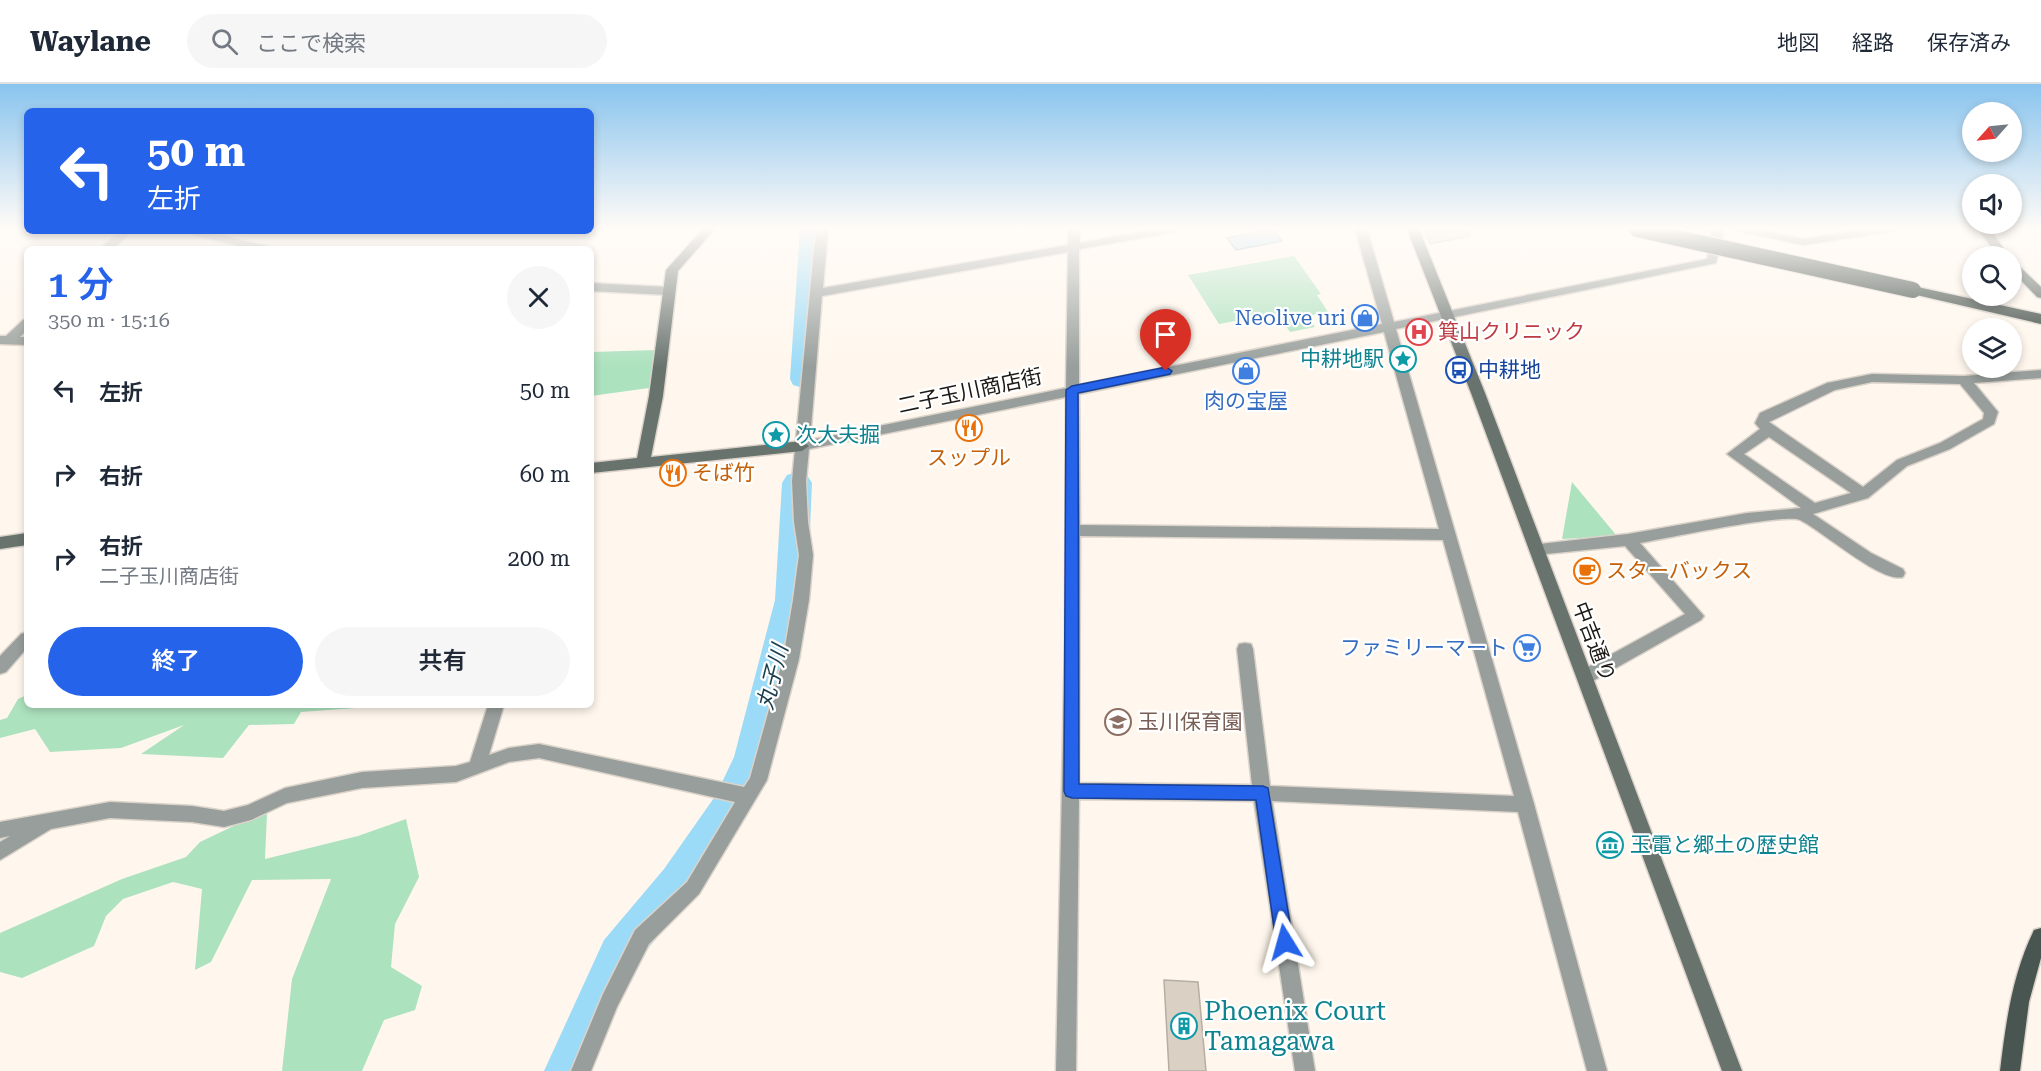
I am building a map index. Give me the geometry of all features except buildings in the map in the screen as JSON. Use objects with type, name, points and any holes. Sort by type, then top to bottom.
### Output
[{"type":"highway","points":[[1844,275],[2041,319]]},
{"type":"highway","points":[[1885,275],[1962,292]]},
{"type":"highway","points":[[2022,306],[2041,310]]},
{"type":"main road","points":[[2022,275],[2041,294]]},
{"type":"main road","points":[[2010,1071],[2023,992],[2033,953],[2041,937]]},
{"type":"street","points":[[643,463],[656,396],[672,275]]},
{"type":"street","points":[[581,1071],[642,937],[693,888],[744,796],[758,780],[774,728],[791,659],[806,555],[800,492],[801,446],[818,275]]},
{"type":"street","points":[[816,293],[917,275]]},
{"type":"street","points":[[1066,1071],[1072,791],[1074,275]]},
{"type":"street","points":[[1374,275],[1447,535],[1526,804],[1597,1071]]},
{"type":"street","name":"中吉通り","points":[[1431,275],[1585,677],[1732,1071]]},
{"type":"street","name":"二子玉川商店街","points":[[801,446],[1641,275]]},
{"type":"street","points":[[594,287],[668,291]]},
{"type":"street","points":[[4,340],[24,325]]},
{"type":"street","points":[[4,340],[24,341]]},
{"type":"street","points":[[1863,494],[1769,430],[1762,423],[1762,419],[1832,386],[1872,378],[1965,380],[2041,374]]},
{"type":"street","points":[[1536,549],[1628,540],[1747,518],[1807,511],[1863,494],[1902,463],[1945,446],[1989,422],[1991,412],[1965,380]]},
{"type":"street","points":[[1769,430],[1734,454],[1866,557],[1898,573]]},
{"type":"street","points":[[594,468],[801,446]]},
{"type":"street","points":[[1073,530],[1447,535]]},
{"type":"street","points":[[0,543],[24,539]]},
{"type":"street","points":[[1585,677],[1696,616],[1628,540]]},
{"type":"street","points":[[0,667],[24,641]]},
{"type":"street","points":[[1245,649],[1263,793],[1305,1071]]},
{"type":"street","points":[[477,765],[495,708]]},
{"type":"street","points":[[0,830],[110,810],[192,814],[224,819],[251,812],[285,796],[362,780],[426,778],[456,774],[509,755],[539,752],[744,796]]},
{"type":"street","points":[[1072,791],[1263,793],[1526,804]]},
{"type":"street","points":[[0,852],[53,820]]},
{"type":"green space","points":[[1188,275],[1308,275],[1321,294],[1317,295],[1328,312],[1307,316],[1315,327],[1290,332],[1277,313],[1219,324]]},
{"type":"green space","points":[[656,350],[649,388],[594,396],[594,352]]},
{"type":"green space","points":[[1572,482],[1617,536],[1562,539]]},
{"type":"green space","points":[[24,696],[24,708],[355,708],[301,712],[294,724],[249,725],[223,758],[141,754],[184,725],[121,748],[50,752],[35,729],[0,738],[0,720],[7,718],[18,699]]},
{"type":"green space","points":[[267,814],[265,859],[358,836],[406,819],[419,877],[395,924],[391,967],[422,986],[415,1010],[384,1020],[362,1071],[282,1071],[292,979],[331,879],[252,880],[211,962],[195,970],[202,889],[173,882],[123,899],[106,916],[94,946],[22,978],[0,972],[0,933],[122,879],[186,857],[200,842],[242,822]]},
{"type":"waterway","name":"丸子川","points":[[803,379],[809,275]]},
{"type":"waterway","name":"丸子川","points":[[565,1071],[618,954],[678,882],[729,807],[752,758],[791,600],[797,483]]},
{"type":"place","name":"Neolive uri","points":[[1365,318]]},
{"type":"place","name":"箕山クリニック","points":[[1419,332]]},
{"type":"place","name":"中耕地駅","points":[[1403,359]]},
{"type":"place","name":"中耕地","points":[[1459,370]]},
{"type":"place","name":"肉の宝屋","points":[[1246,371]]},
{"type":"place","name":"スップル","points":[[969,428]]},
{"type":"place","name":"次大夫掘","points":[[776,435]]},
{"type":"place","name":"そば竹","points":[[673,473]]},
{"type":"place","name":"スターバックス","points":[[1587,571]]},
{"type":"place","name":"ファミリーマート","points":[[1527,648]]},
{"type":"place","name":"玉川保育園","points":[[1118,722]]},
{"type":"place","name":"玉電と郷土の歴史館","points":[[1610,845]]},
{"type":"place","name":"Phoenix Court Tamagawa","points":[[1184,1026]]},
{"type":"route","points":[[1166,371],[1072,390],[1072,791],[1263,793],[1285,942]]}]
